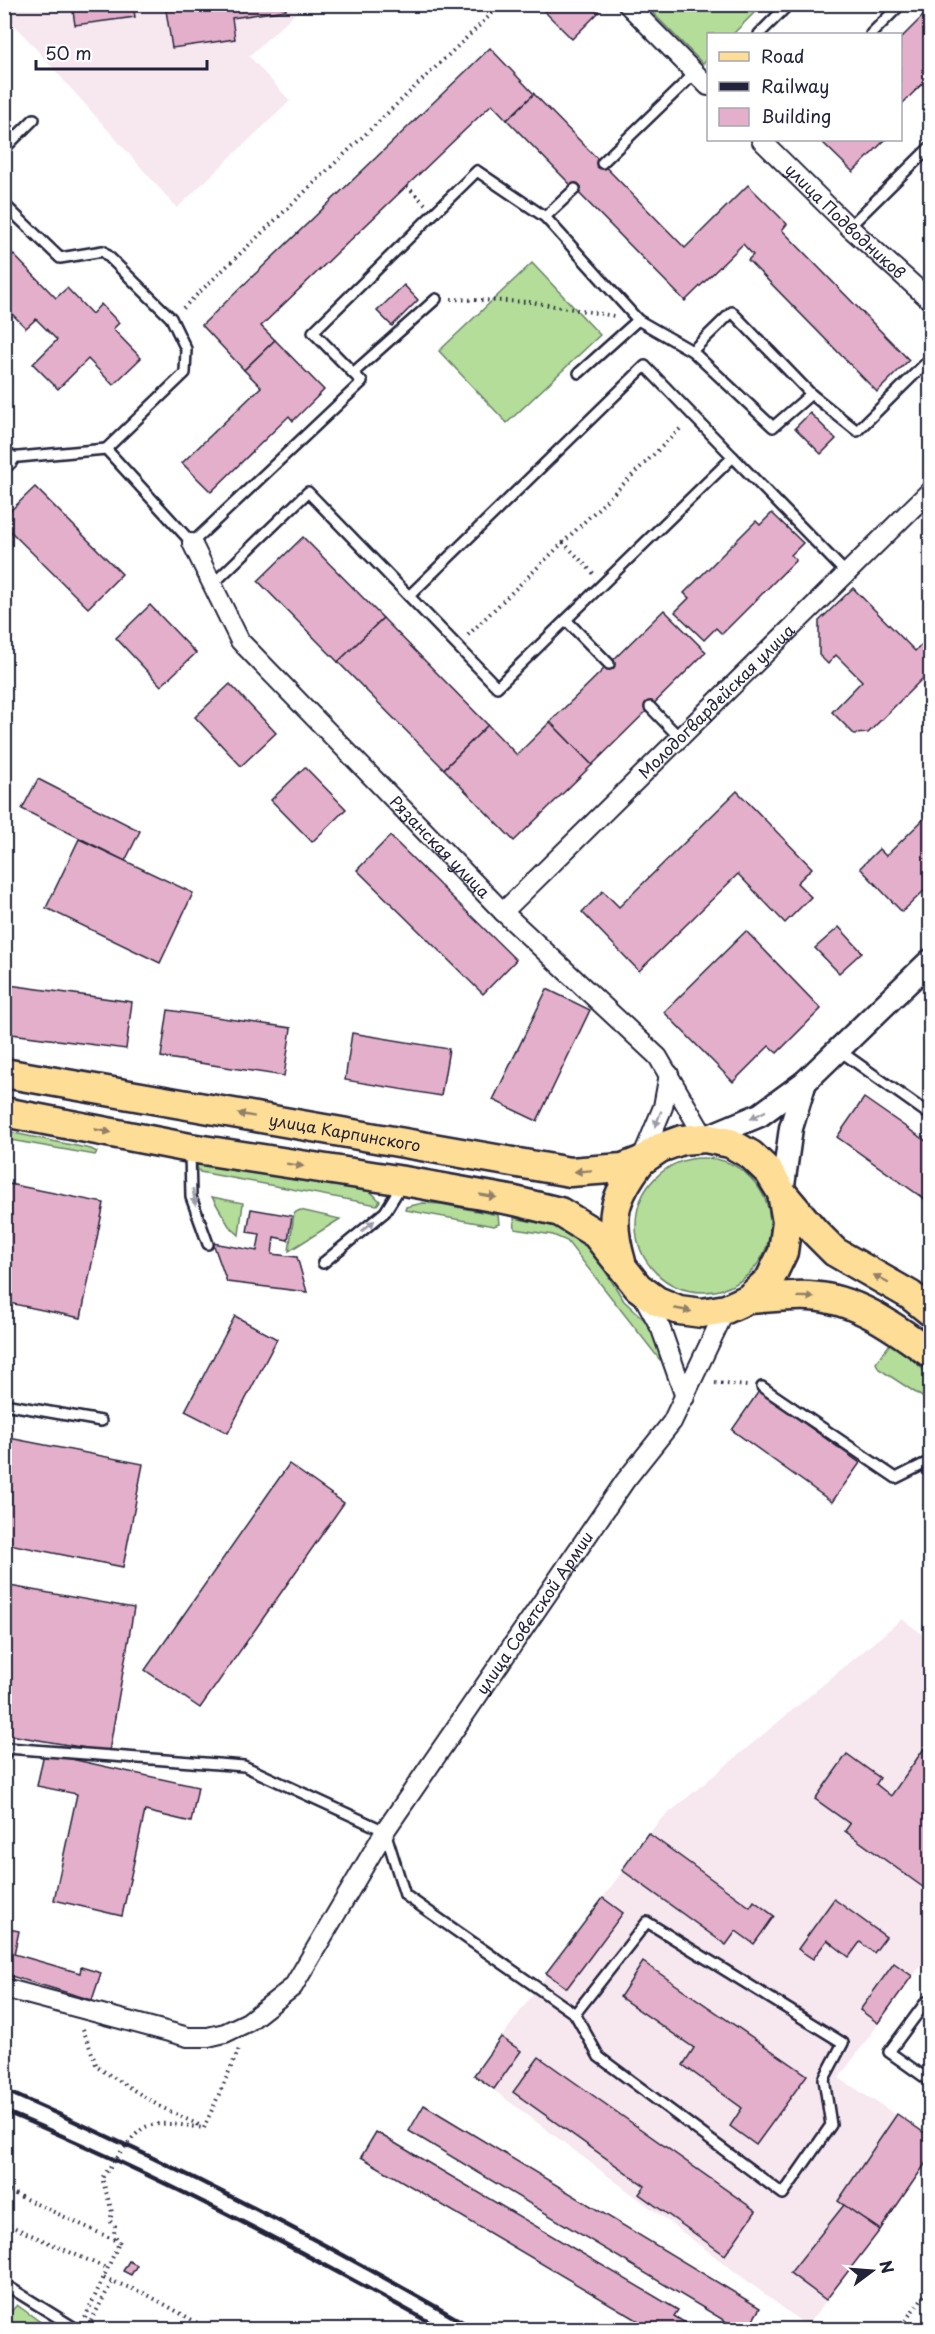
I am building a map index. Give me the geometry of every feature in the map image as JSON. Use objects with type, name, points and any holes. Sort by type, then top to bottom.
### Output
[{"type":"main road","name":"улица Карпинского","points":[[4,1073],[570,1172],[623,1168],[641,1161],[660,1148],[682,1140],[705,1138],[730,1143],[752,1155],[769,1172],[782,1193],[835,1252],[910,1295],[930,1311]]},
{"type":"main road","points":[[51,1081],[63,1091],[67,1103],[63,1113],[52,1121]]},
{"type":"main road","points":[[4,1112],[190,1148],[404,1181],[515,1201],[560,1212],[596,1234],[630,1275],[657,1301],[679,1310],[702,1313],[737,1304],[810,1296],[849,1303],[890,1325],[930,1353]]},
{"type":"main road","name":"улица Карпинского","points":[[630,1275],[614,1237],[614,1210],[624,1183],[641,1161]]},
{"type":"main road","name":"улица Карпинского","points":[[737,1304],[770,1279],[783,1252],[788,1222],[782,1193]]},
{"type":"street","points":[[627,4],[707,85]]},
{"type":"street","name":"улица Подводников","points":[[764,141],[849,227],[929,295]]},
{"type":"street","name":"Молодогвардейская улица","points":[[503,912],[930,491]]},
{"type":"street","name":"Рязанская улица","points":[[192,543],[240,641],[503,912],[658,1057],[705,1138]]},
{"type":"street","points":[[705,1138],[760,1115],[806,1083],[930,961]]},
{"type":"street","points":[[641,1161],[663,1107],[669,1074]]},
{"type":"street","points":[[782,1193],[791,1128],[806,1083]]},
{"type":"street","points":[[630,1275],[661,1329],[685,1397]]},
{"type":"street","name":"улица Советской Армии","points":[[4,1988],[188,2037],[208,2037],[225,2033],[248,2022],[293,1987],[385,1831],[625,1481],[672,1422],[737,1304]]},
{"type":"lane","points":[[760,33],[789,4]]},
{"type":"lane","points":[[872,33],[901,4]]},
{"type":"lane","points":[[602,163],[694,73]]},
{"type":"lane","points":[[4,148],[34,119]]},
{"type":"lane","points":[[849,227],[930,147]]},
{"type":"lane","points":[[106,449],[192,543],[362,382],[313,332],[477,171],[545,217],[638,320],[692,351],[773,427],[811,394]]},
{"type":"lane","points":[[545,217],[575,189]]},
{"type":"lane","points":[[4,204],[60,258],[103,251],[171,318],[186,349],[184,373],[106,449],[6,459]]},
{"type":"lane","points":[[353,373],[436,299]]},
{"type":"lane","points":[[692,351],[732,312],[811,394],[857,431],[930,359]]},
{"type":"lane","points":[[579,373],[638,320]]},
{"type":"lane","points":[[409,596],[645,366],[847,574]]},
{"type":"lane","points":[[212,585],[308,492],[497,687],[733,457]]},
{"type":"lane","points":[[566,620],[609,664]]},
{"type":"lane","points":[[650,707],[680,738]]},
{"type":"lane","points":[[839,1050],[930,1115]]},
{"type":"lane","points":[[190,1148],[191,1197],[208,1244]]},
{"type":"lane","points":[[323,1263],[385,1212],[404,1181]]},
{"type":"lane","points":[[762,1387],[896,1478],[924,1464],[930,1469]]},
{"type":"lane","points":[[4,1404],[101,1421]]},
{"type":"lane","points":[[4,1757],[7,1748],[244,1766],[385,1831],[405,1895],[575,2014],[599,2057],[783,2194],[831,2125],[824,2079],[843,2043],[647,1922],[575,2014]]},
{"type":"lane","points":[[930,2005],[926,2002],[889,2052],[930,2081]]},
{"type":"lane","points":[[4,2284],[78,2330]]},
{"type":"path","points":[[171,318],[502,4]]},
{"type":"path","points":[[407,186],[434,213]]},
{"type":"path","points":[[436,299],[531,302],[638,320]]},
{"type":"path","points":[[457,646],[693,416]]},
{"type":"path","points":[[563,542],[603,584]]},
{"type":"path","points":[[715,1383],[762,1387]]},
{"type":"path","points":[[74,2006],[97,2067],[159,2106],[204,2128]]},
{"type":"path","points":[[204,2128],[241,2046],[248,2022]]},
{"type":"path","points":[[120,2243],[114,2234],[115,2226],[110,2221],[112,2212],[102,2178],[139,2131],[148,2126],[179,2125],[204,2128]]},
{"type":"path","points":[[4,2189],[120,2243]]},
{"type":"path","points":[[4,2223],[108,2269]]},
{"type":"path","points":[[85,2319],[120,2243]]},
{"type":"path","points":[[104,2278],[146,2294],[210,2330]]},
{"type":"path","points":[[86,2329],[112,2282]]},
{"type":"path","points":[[898,2330],[930,2288]]},
{"type":"shaded area","points":[[4,5],[304,5],[249,56],[290,101],[177,208],[5,14]]},
{"type":"shaded area","points":[[902,1619],[930,1640],[930,1970],[922,1964],[839,2078],[930,2137],[930,2157],[880,2230],[807,2326],[474,2075],[658,1822]]},
{"type":"green space","points":[[645,5],[746,5],[754,13],[734,33],[707,33],[707,60],[703,64]]},
{"type":"green space","points":[[532,263],[600,335],[507,423],[439,351]]},
{"type":"green space","points":[[4,1131],[97,1152],[95,1155],[5,1139]]},
{"type":"green space","points":[[703,1158],[729,1163],[751,1177],[765,1199],[770,1225],[765,1251],[751,1273],[729,1287],[703,1292],[677,1287],[655,1273],[641,1251],[636,1225],[641,1199],[655,1177],[677,1163]]},
{"type":"green space","points":[[202,1164],[370,1191],[380,1201],[377,1205],[200,1172],[196,1166]]},
{"type":"green space","points":[[212,1197],[243,1203],[239,1235],[229,1226]]},
{"type":"green space","points":[[423,1203],[441,1204],[498,1215],[499,1224],[494,1226],[405,1210],[406,1207]]},
{"type":"green space","points":[[300,1210],[340,1219],[289,1251],[294,1213]]},
{"type":"green space","points":[[514,1218],[570,1231],[583,1241],[599,1261],[624,1301],[655,1330],[664,1359],[660,1360],[567,1241],[553,1235],[515,1229]]},
{"type":"green space","points":[[892,1341],[930,1376],[930,1402],[879,1369],[876,1363]]},
{"type":"green space","points":[[17,2305],[50,2329],[5,2329],[5,2318]]},
{"type":"building","points":[[72,4],[133,4],[135,17],[75,25]]},
{"type":"building","points":[[165,4],[285,4],[286,10],[232,18],[235,39],[172,48]]},
{"type":"building","points":[[542,4],[592,4],[599,12],[572,39],[540,7]]},
{"type":"building","points":[[930,9],[930,76],[902,104],[902,37]]},
{"type":"building","points":[[490,48],[534,94],[507,120],[492,104],[261,326],[275,340],[244,370],[202,325]]},
{"type":"building","points":[[534,94],[685,248],[748,185],[787,224],[782,230],[909,360],[877,392],[748,260],[753,255],[743,244],[685,301],[507,120]]},
{"type":"building","points":[[821,141],[884,141],[853,172]]},
{"type":"building","points":[[4,245],[56,298],[67,288],[92,314],[101,304],[119,323],[113,329],[141,358],[113,385],[88,359],[58,389],[33,364],[57,340],[36,319],[26,328],[4,306]]},
{"type":"building","points":[[404,285],[418,300],[392,326],[377,311]]},
{"type":"building","points":[[275,340],[324,390],[293,421],[289,416],[211,492],[182,463],[261,387],[244,370]]},
{"type":"building","points":[[810,413],[836,439],[821,454],[795,428]]},
{"type":"building","points":[[35,487],[122,574],[88,608],[4,525],[4,517]]},
{"type":"building","points":[[772,513],[803,543],[791,555],[796,560],[722,634],[716,628],[704,640],[675,612],[689,598],[684,593],[756,521],[760,525]]},
{"type":"building","points":[[303,537],[383,618],[338,662],[258,581]]},
{"type":"building","points":[[853,588],[915,651],[921,645],[930,654],[930,671],[868,733],[854,734],[832,712],[862,681],[836,655],[828,664],[819,655],[819,621]]},
{"type":"building","points":[[150,605],[196,653],[161,686],[116,638]]},
{"type":"building","points":[[664,610],[706,652],[592,765],[550,722]]},
{"type":"building","points":[[383,618],[488,725],[444,769],[338,662]]},
{"type":"building","points":[[230,684],[276,733],[241,766],[195,717]]},
{"type":"building","points":[[550,722],[592,765],[514,841],[444,769],[488,725],[517,755]]},
{"type":"building","points":[[305,767],[346,809],[312,842],[271,800]]},
{"type":"building","points":[[38,779],[140,831],[125,861],[22,809]]},
{"type":"building","points":[[737,791],[812,868],[797,883],[811,897],[785,923],[738,874],[639,971],[582,912],[603,891],[619,907]]},
{"type":"building","points":[[930,813],[930,885],[902,912],[860,868],[879,849],[886,856]]},
{"type":"building","points":[[390,836],[516,960],[483,994],[357,870]]},
{"type":"building","points":[[79,839],[193,893],[160,963],[46,908]]},
{"type":"building","points":[[839,927],[862,952],[839,973],[815,948]]},
{"type":"building","points":[[746,931],[821,1009],[777,1053],[769,1046],[733,1082],[664,1012]]},
{"type":"building","points":[[9,985],[132,1002],[126,1049],[4,1033]]},
{"type":"building","points":[[547,989],[590,1010],[537,1121],[493,1100]]},
{"type":"building","points":[[168,1010],[291,1028],[284,1076],[161,1057]]},
{"type":"building","points":[[352,1033],[449,1049],[441,1096],[345,1080]]},
{"type":"building","points":[[864,1098],[930,1144],[930,1203],[837,1137]]},
{"type":"building","points":[[4,1183],[104,1203],[81,1318],[4,1302]]},
{"type":"building","points":[[251,1209],[292,1216],[288,1240],[274,1237],[272,1254],[297,1257],[307,1292],[227,1282],[213,1243],[257,1251],[260,1234],[247,1232]]},
{"type":"building","points":[[235,1316],[277,1339],[228,1433],[185,1411]]},
{"type":"building","points":[[759,1391],[860,1463],[832,1502],[732,1430]]},
{"type":"building","points":[[4,1437],[143,1464],[123,1567],[4,1543]]},
{"type":"building","points":[[289,1464],[344,1503],[200,1708],[145,1670]]},
{"type":"building","points":[[4,1585],[134,1608],[109,1752],[4,1734]]},
{"type":"building","points":[[930,1740],[930,1884],[927,1890],[845,1831],[850,1824],[815,1799],[847,1754],[880,1778],[876,1784],[891,1796]]},
{"type":"building","points":[[44,1753],[198,1787],[191,1822],[145,1811],[122,1916],[54,1900],[77,1794],[37,1786]]},
{"type":"building","points":[[648,1833],[750,1907],[754,1901],[774,1916],[754,1944],[736,1931],[726,1945],[622,1870]]},
{"type":"building","points":[[603,1898],[623,1913],[567,1988],[546,1973]]},
{"type":"building","points":[[834,1899],[886,1937],[874,1953],[860,1942],[849,1957],[827,1940],[813,1959],[798,1949]]},
{"type":"building","points":[[4,1928],[19,1931],[14,1954],[80,1973],[81,1967],[101,1973],[92,2000],[4,1974]]},
{"type":"building","points":[[643,1962],[807,2075],[756,2145],[730,2126],[742,2108],[683,2065],[694,2048],[620,1997]]},
{"type":"building","points":[[894,1963],[912,1976],[878,2023],[860,2010]]},
{"type":"building","points":[[501,2037],[521,2051],[494,2089],[474,2075]]},
{"type":"building","points":[[539,2057],[756,2211],[725,2255],[639,2194],[645,2186],[513,2092]]},
{"type":"building","points":[[424,2105],[760,2308],[747,2330],[740,2330],[409,2131]]},
{"type":"building","points":[[897,2114],[930,2137],[930,2157],[880,2230],[838,2201]]},
{"type":"building","points":[[376,2132],[678,2310],[674,2316],[697,2330],[654,2330],[361,2157]]},
{"type":"building","points":[[844,2205],[880,2230],[826,2300],[790,2273]]},
{"type":"building","points":[[129,2261],[137,2265],[131,2275],[123,2271]]},
{"type":"railway","points":[[4,2090],[244,2203],[303,2233],[476,2330]]},
{"type":"railway","points":[[4,2111],[61,2135],[227,2214],[443,2330]]}]
